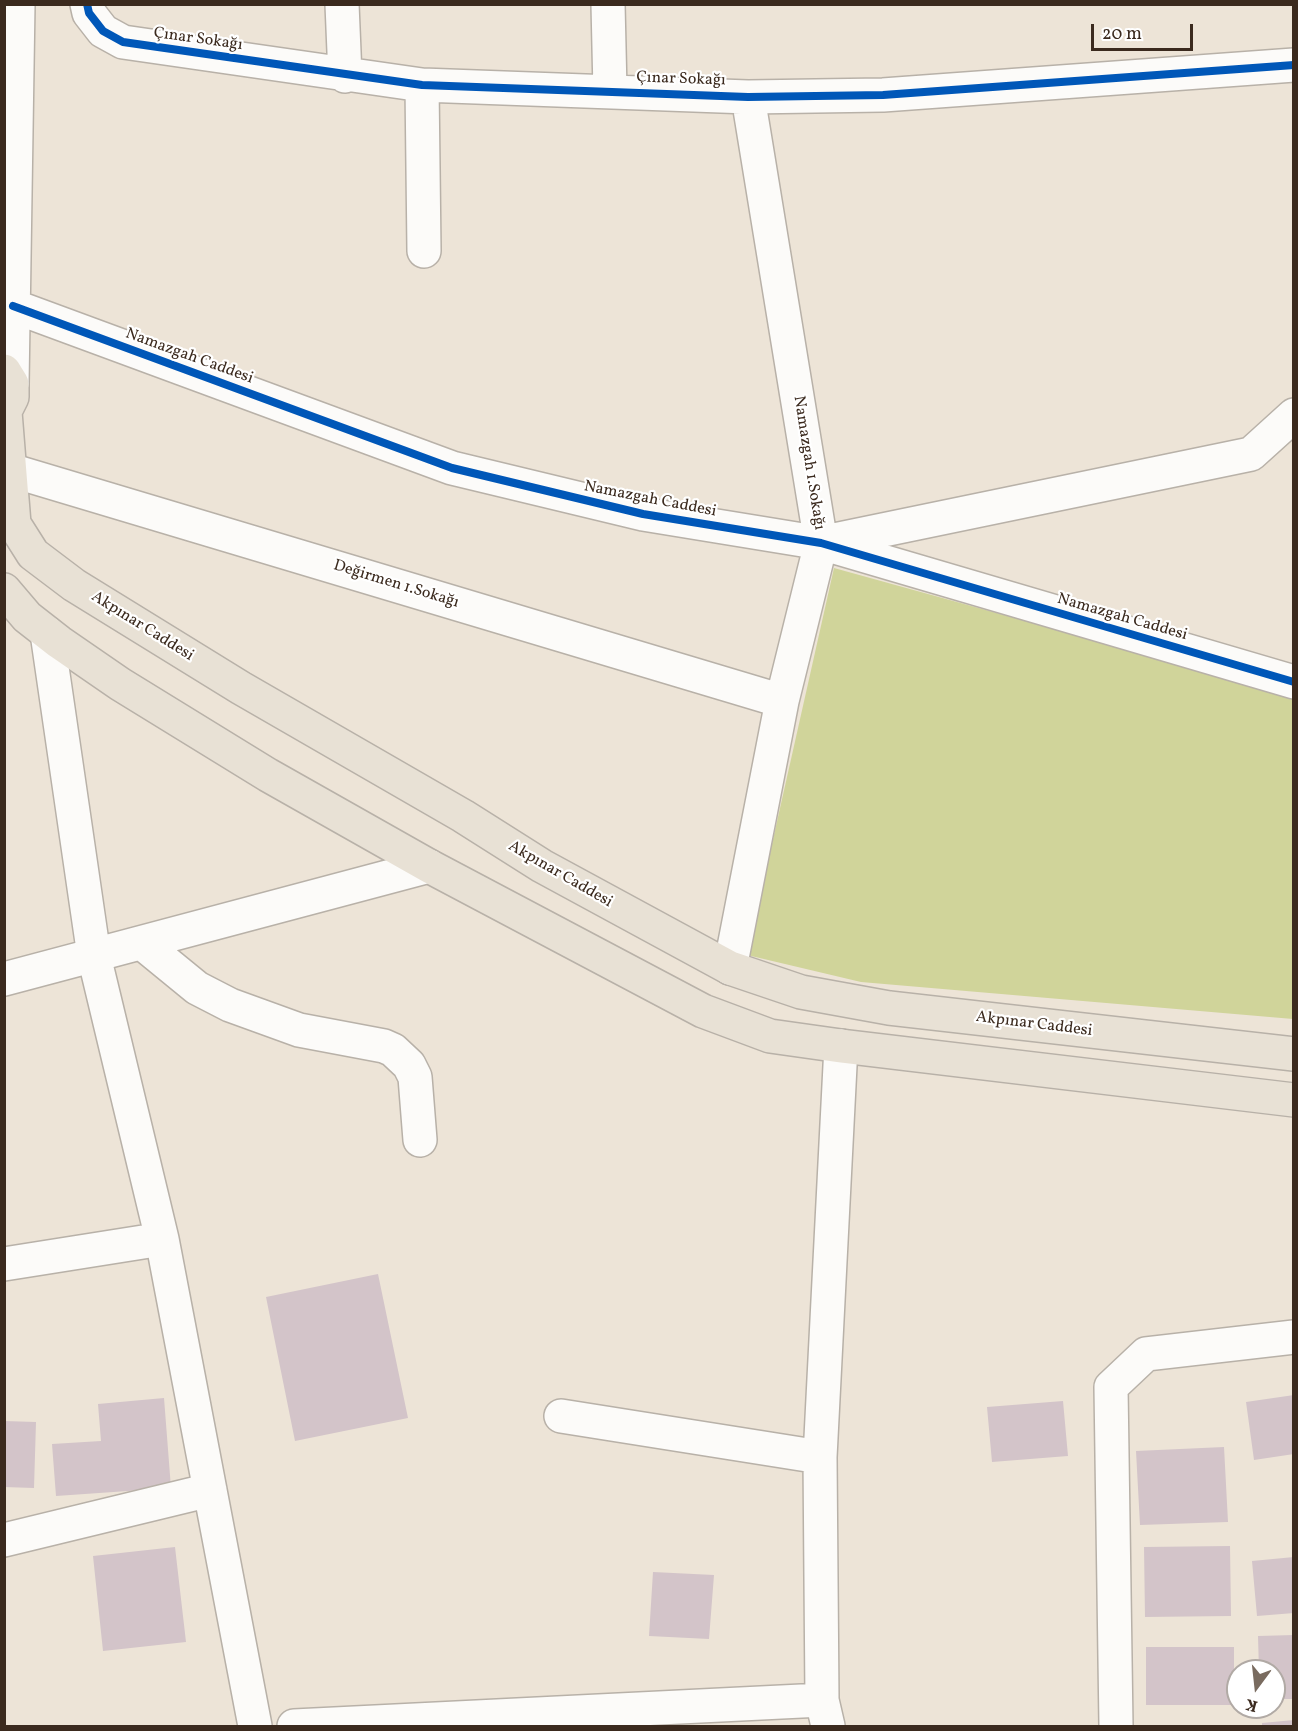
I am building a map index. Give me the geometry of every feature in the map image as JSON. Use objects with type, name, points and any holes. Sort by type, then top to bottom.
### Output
[{"type":"main road","name":"Akpınar Caddesi","points":[[7,395],[14,524],[33,554],[74,585],[241,688],[463,816],[542,866],[730,968],[801,992],[889,1008],[1293,1054]]},
{"type":"main road","points":[[4,590],[27,617],[47,633],[120,684],[268,775],[429,867],[704,1011],[770,1036],[1293,1100]]},
{"type":"street","points":[[7,395],[13,306],[18,4]]},
{"type":"street","name":"Çınar Sokağı","points":[[87,4],[89,14],[103,31],[123,42],[345,76],[422,85],[748,97],[883,95],[1293,65]]},
{"type":"street","points":[[342,4],[345,76]]},
{"type":"street","points":[[608,4],[610,91]]},
{"type":"street","points":[[422,85],[424,251]]},
{"type":"street","name":"Namazgah 1.Sokağı","points":[[730,968],[782,701],[821,543],[748,97]]},
{"type":"street","name":"Namazgah Caddesi","points":[[13,306],[452,468],[643,514],[821,543],[1293,682]]},
{"type":"street","points":[[821,543],[1251,454],[1293,415]]},
{"type":"street","name":"Değirmen 1.Sokağı","points":[[10,470],[782,701]]},
{"type":"street","points":[[47,633],[94,956],[162,1239],[255,1726]]},
{"type":"street","points":[[4,979],[429,867]]},
{"type":"street","points":[[142,943],[197,988],[230,1005],[299,1030],[384,1046],[393,1050],[409,1065],[415,1077],[420,1140]]},
{"type":"street","points":[[294,1726],[825,1713],[820,1457],[841,1046]]},
{"type":"street","points":[[4,1264],[162,1239]]},
{"type":"street","points":[[1116,1726],[1111,1387],[1146,1354],[1293,1337]]},
{"type":"street","points":[[561,1416],[820,1457]]},
{"type":"street","points":[[4,1539],[210,1491]]},
{"type":"green space","points":[[834,568],[1293,695],[1293,1019],[861,982],[747,955]]},
{"type":"building","points":[[378,1274],[408,1418],[295,1441],[266,1297]]},
{"type":"building","points":[[1294,1395],[1294,1454],[1254,1460],[1246,1402]]},
{"type":"building","points":[[164,1398],[171,1488],[56,1496],[52,1444],[101,1441],[98,1404]]},
{"type":"building","points":[[1063,1401],[1068,1456],[992,1462],[987,1407]]},
{"type":"building","points":[[4,1421],[36,1422],[34,1488],[4,1487]]},
{"type":"building","points":[[1224,1447],[1228,1522],[1140,1525],[1136,1451]]},
{"type":"building","points":[[1230,1546],[1231,1616],[1145,1617],[1144,1547]]},
{"type":"building","points":[[175,1547],[186,1642],[103,1651],[93,1556]]},
{"type":"building","points":[[1294,1557],[1294,1613],[1257,1616],[1252,1561]]},
{"type":"building","points":[[653,1572],[714,1575],[709,1639],[649,1636]]},
{"type":"building","points":[[1294,1635],[1294,1699],[1286,1699],[1286,1659],[1259,1659],[1258,1636]]},
{"type":"building","points":[[1146,1647],[1234,1647],[1234,1659],[1226,1659],[1226,1705],[1146,1705]]},
{"type":"building","points":[[1294,1720],[1294,1726],[1262,1726],[1262,1723]]},
{"type":"cycle path","points":[[87,4],[89,13],[103,31],[123,42],[422,85],[748,97],[883,95],[1294,65]]},
{"type":"cycle path","points":[[13,306],[452,468],[643,514],[821,543],[1294,682]]}]
